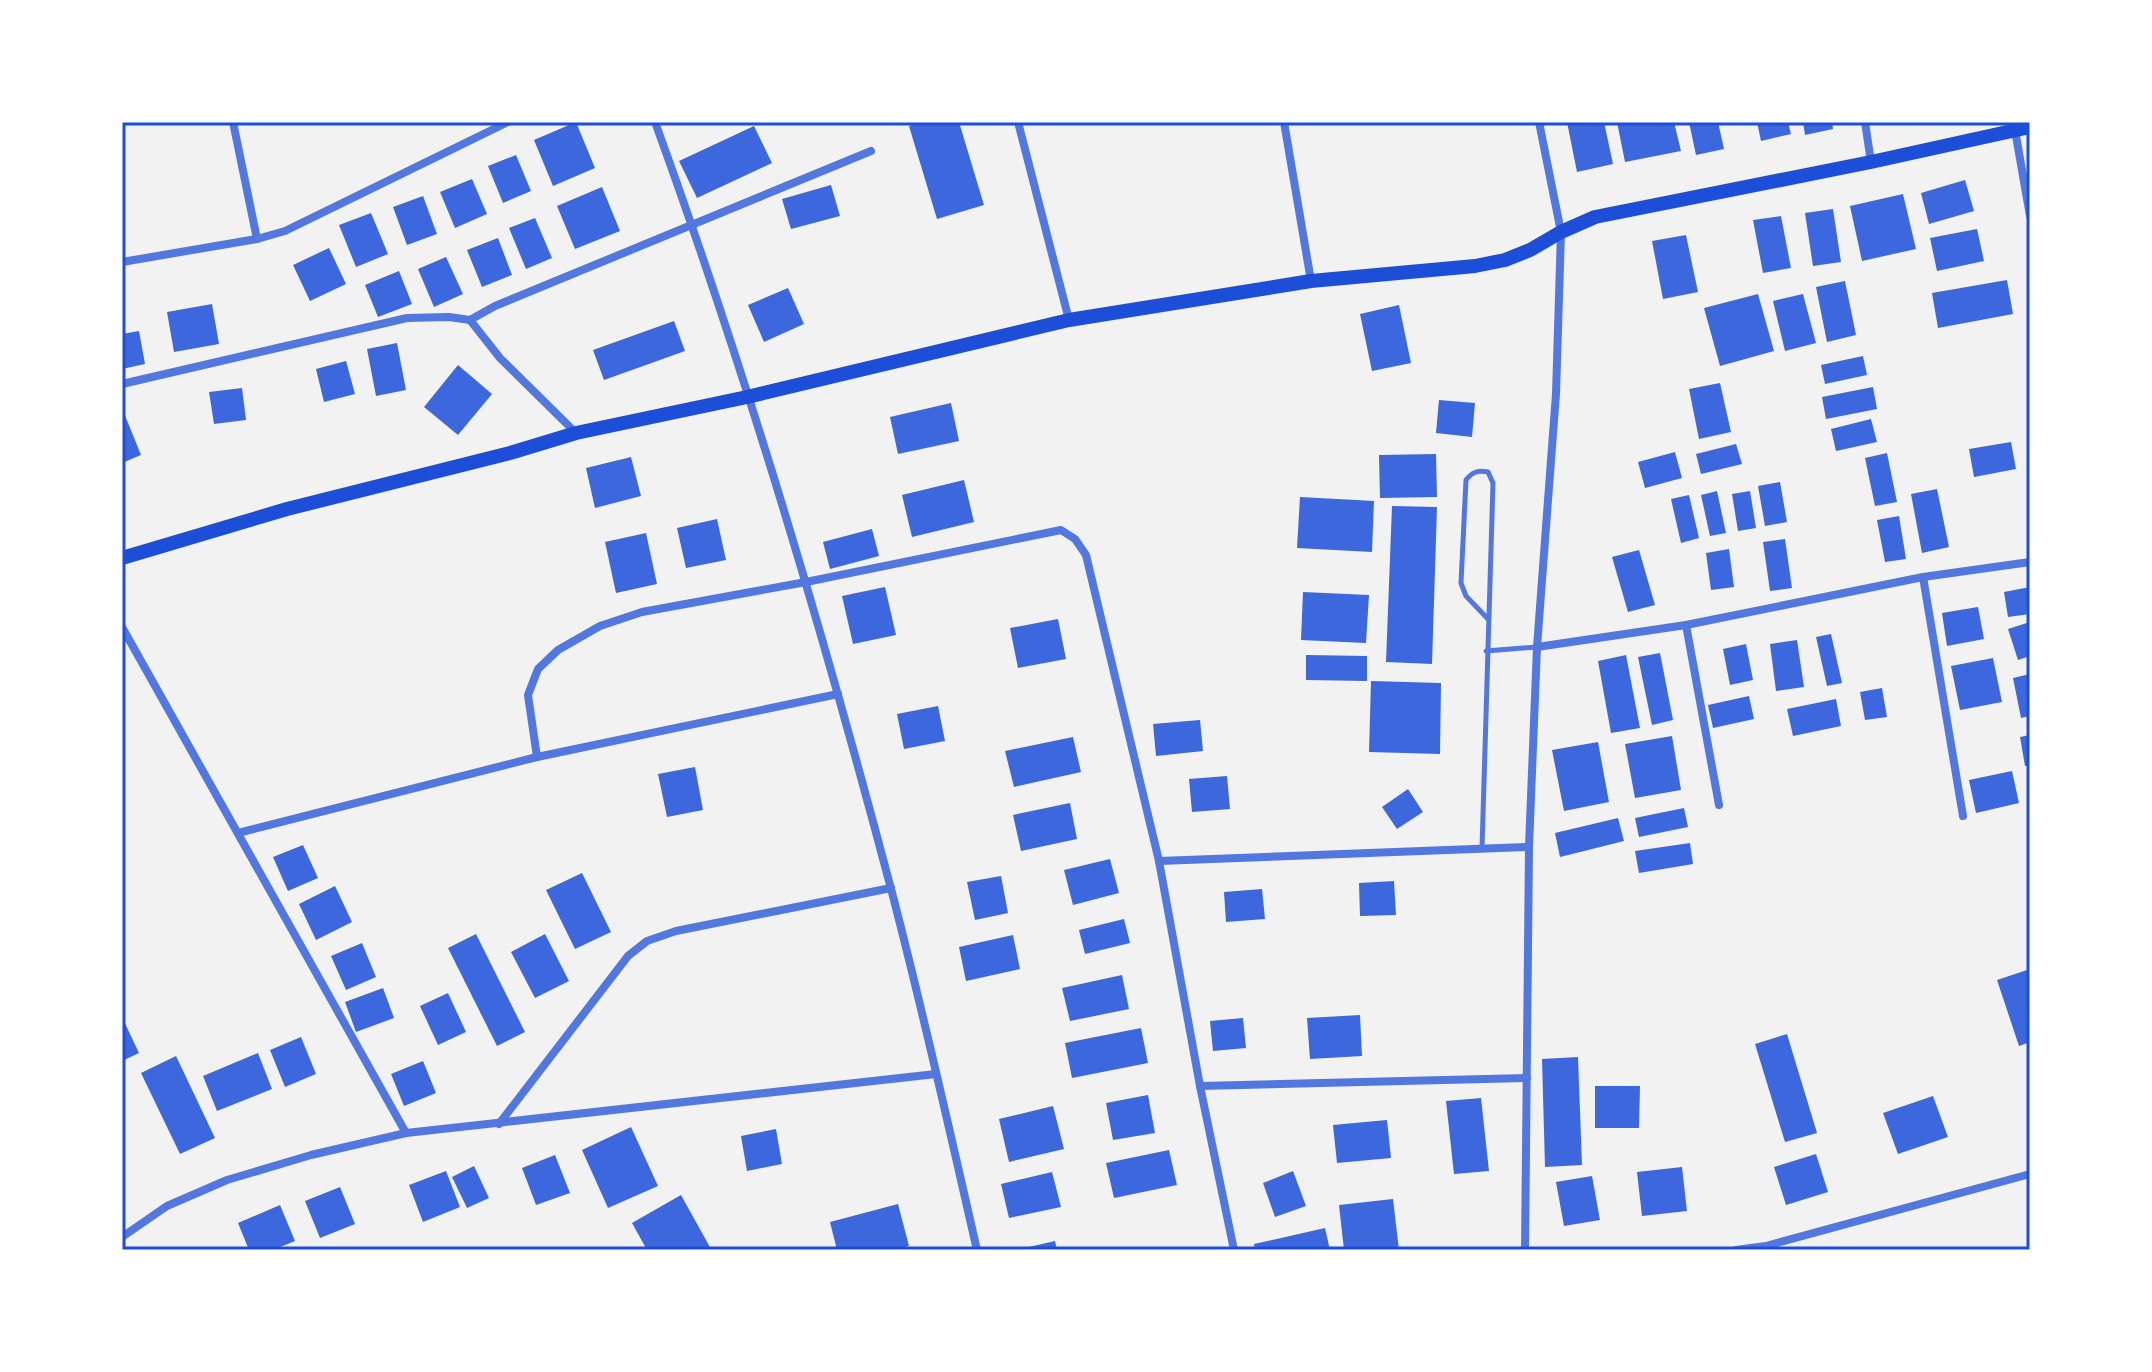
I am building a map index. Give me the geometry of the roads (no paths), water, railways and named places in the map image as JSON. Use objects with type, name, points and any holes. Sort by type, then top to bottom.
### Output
[{"type":"main road","points":[[122,558],[287,509],[510,453],[576,433],[747,397],[1069,320],[1311,281],[1475,266],[1505,260],[1595,217],[2030,127]]},
{"type":"street","points":[[233,122],[257,239]]},
{"type":"street","points":[[122,262],[257,239],[285,231],[508,122]]},
{"type":"street","points":[[655,122],[693,226],[806,582],[838,694],[891,888],[977,1250]]},
{"type":"street","points":[[1018,122],[1069,320]]},
{"type":"street","points":[[1284,122],[1311,281]]},
{"type":"street","points":[[1525,1250],[1529,847],[1537,647],[1556,394],[1561,232],[1539,122]]},
{"type":"street","points":[[1865,122],[1871,162]]},
{"type":"street","points":[[2015,130],[2030,216]]},
{"type":"street","points":[[122,384],[407,318],[470,320],[495,306],[871,151]]},
{"type":"street","points":[[470,320],[500,358],[576,433]]},
{"type":"street","points":[[537,757],[528,695],[538,669],[558,650],[600,626],[642,612],[1061,530],[1075,539],[1086,555],[1159,861],[1234,1250]]},
{"type":"street","points":[[1537,647],[1686,625],[1923,577],[2030,562]]},
{"type":"street","points":[[1923,577],[1963,816]]},
{"type":"street","points":[[1686,625],[1719,805]]},
{"type":"street","points":[[122,627],[406,1133]]},
{"type":"street","points":[[238,833],[537,757],[838,694]]},
{"type":"street","points":[[1159,861],[1529,847]]},
{"type":"street","points":[[499,1124],[628,956],[647,941],[676,931],[891,888]]},
{"type":"street","points":[[122,1237],[167,1206],[227,1180],[311,1155],[406,1133],[936,1074]]},
{"type":"street","points":[[1200,1086],[1527,1078]]},
{"type":"street","points":[[1736,1250],[1766,1248],[2030,1174]]},
{"type":"lane","points":[[1482,849],[1493,483],[1488,472],[1480,471],[1466,480],[1460,574],[1466,596],[1488,619]]},
{"type":"lane","points":[[1486,651],[1537,647]]}]
